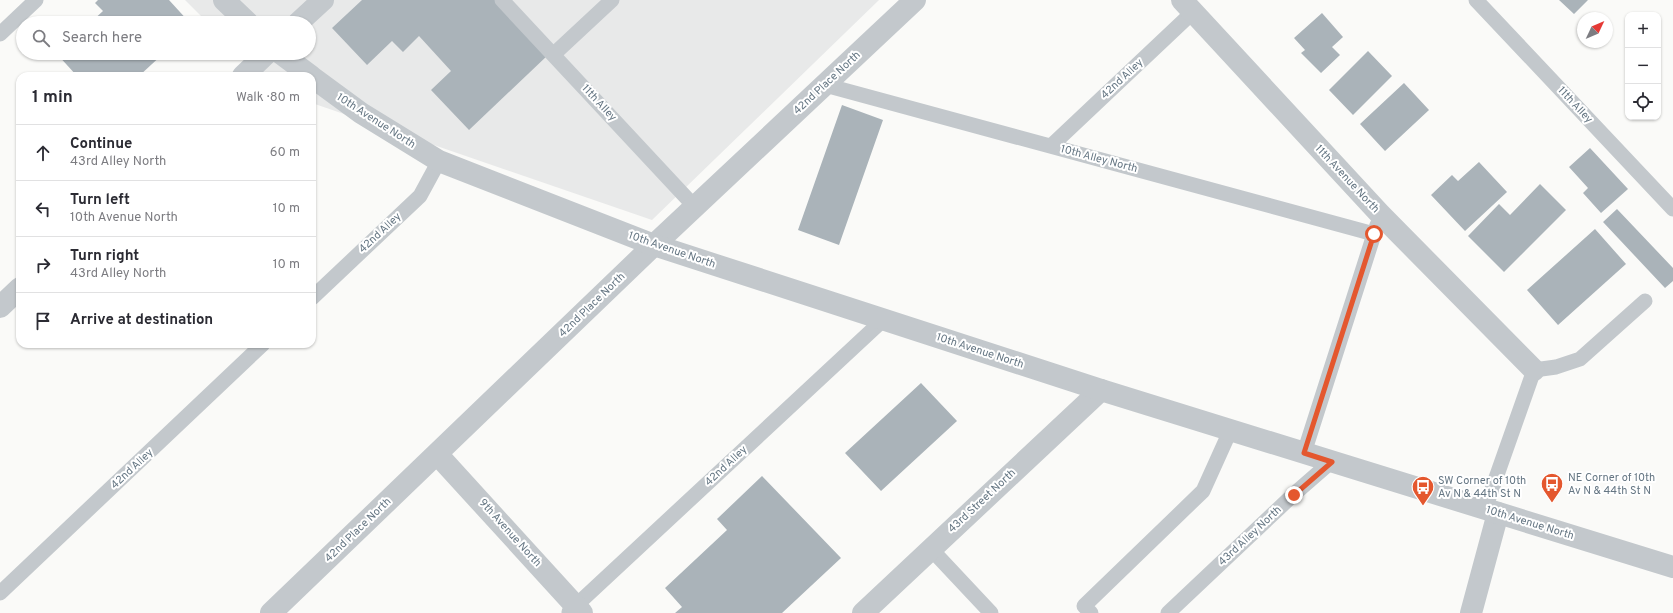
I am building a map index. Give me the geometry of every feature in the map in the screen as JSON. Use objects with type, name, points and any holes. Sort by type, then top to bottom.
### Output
[{"type":"street","points":[[224,0],[241,16]]},
{"type":"street","points":[[306,16],[323,0]]},
{"type":"street","name":"42nd Place North","points":[[271,613],[654,245],[914,0]]},
{"type":"street","name":"11th Avenue North","points":[[1188,6],[1377,224],[1534,370]]},
{"type":"street","points":[[247,72],[260,60]]},
{"type":"street","name":"10th Avenue North","points":[[290,60],[306,72]]},
{"type":"street","name":"10th Avenue North","points":[[316,79],[361,114],[439,161],[654,245],[1101,390],[1673,567]]},
{"type":"street","points":[[0,307],[16,292]]},
{"type":"street","name":"43rd Street North","points":[[863,613],[1101,390]]},
{"type":"street","name":"9th Avenue North","points":[[437,454],[575,611]]},
{"type":"street","points":[[1471,613],[1491,511]]},
{"type":"lane","points":[[19,16],[36,0]]},
{"type":"lane","name":"11th Alley","points":[[502,0],[554,54],[695,207]]},
{"type":"lane","points":[[554,54],[612,0]]},
{"type":"lane","name":"11th Alley","points":[[1476,0],[1673,209]]},
{"type":"lane","name":"42nd Alley","points":[[1051,146],[1188,6]]},
{"type":"lane","points":[[0,34],[16,19]]},
{"type":"lane","name":"10th Alley North","points":[[825,85],[1051,146],[1377,224]]},
{"type":"lane","name":"42nd Alley","points":[[316,294],[420,196],[439,161]]},
{"type":"lane","points":[[1304,453],[1377,224]]},
{"type":"lane","points":[[1491,511],[1534,370],[1556,367],[1580,359],[1645,301]]},
{"type":"lane","name":"42nd Alley","points":[[575,611],[883,320]]},
{"type":"lane","name":"42nd Alley","points":[[0,593],[259,348]]},
{"type":"lane","points":[[1091,613],[1084,606],[1203,491],[1231,429]]},
{"type":"lane","name":"43rd Alley North","points":[[1168,613],[1294,495],[1332,462]]},
{"type":"lane","points":[[931,549],[991,613]]},
{"type":"shaded area","points":[[185,0],[879,0],[652,220],[316,104],[316,72],[257,72],[245,60],[316,60],[316,16],[201,16]]},
{"type":"building","points":[[98,0],[169,0],[184,16],[98,16],[103,11],[95,3]]},
{"type":"building","points":[[362,0],[495,0],[548,55],[469,130],[431,90],[451,71],[419,36],[403,52],[392,41],[367,65],[332,28]]},
{"type":"building","points":[[1559,0],[1588,0],[1574,14]]},
{"type":"building","points":[[1322,13],[1343,37],[1332,47],[1340,55],[1321,73],[1301,53],[1305,50],[1294,38]]},
{"type":"building","points":[[1368,51],[1392,76],[1353,115],[1329,90]]},
{"type":"building","points":[[62,60],[156,60],[143,72],[73,72]]},
{"type":"building","points":[[1404,83],[1429,110],[1385,151],[1360,124]]},
{"type":"building","points":[[842,105],[883,120],[839,245],[798,230]]},
{"type":"building","points":[[1590,148],[1628,189],[1601,213],[1583,193],[1588,188],[1569,167]]},
{"type":"building","points":[[1479,162],[1507,192],[1465,231],[1431,195],[1452,175],[1458,181]]},
{"type":"building","points":[[1540,184],[1566,210],[1504,272],[1468,236],[1499,204],[1510,215]]},
{"type":"building","points":[[1617,209],[1673,268],[1673,281],[1665,288],[1603,222]]},
{"type":"building","points":[[1595,229],[1626,264],[1558,325],[1527,290]]},
{"type":"building","points":[[921,383],[957,421],[881,491],[845,453]]},
{"type":"building","points":[[762,476],[841,558],[782,613],[675,613],[682,607],[665,588],[727,530],[717,519]]},
{"type":"place","name":"NE Corner of 10th Av N & 44th St N","points":[[1552,504]]},
{"type":"place","name":"SW Corner of 10th Av N & 44th St N","points":[[1423,506]]},
{"type":"route","points":[[1294,495],[1332,462],[1304,453],[1374,234]]}]
